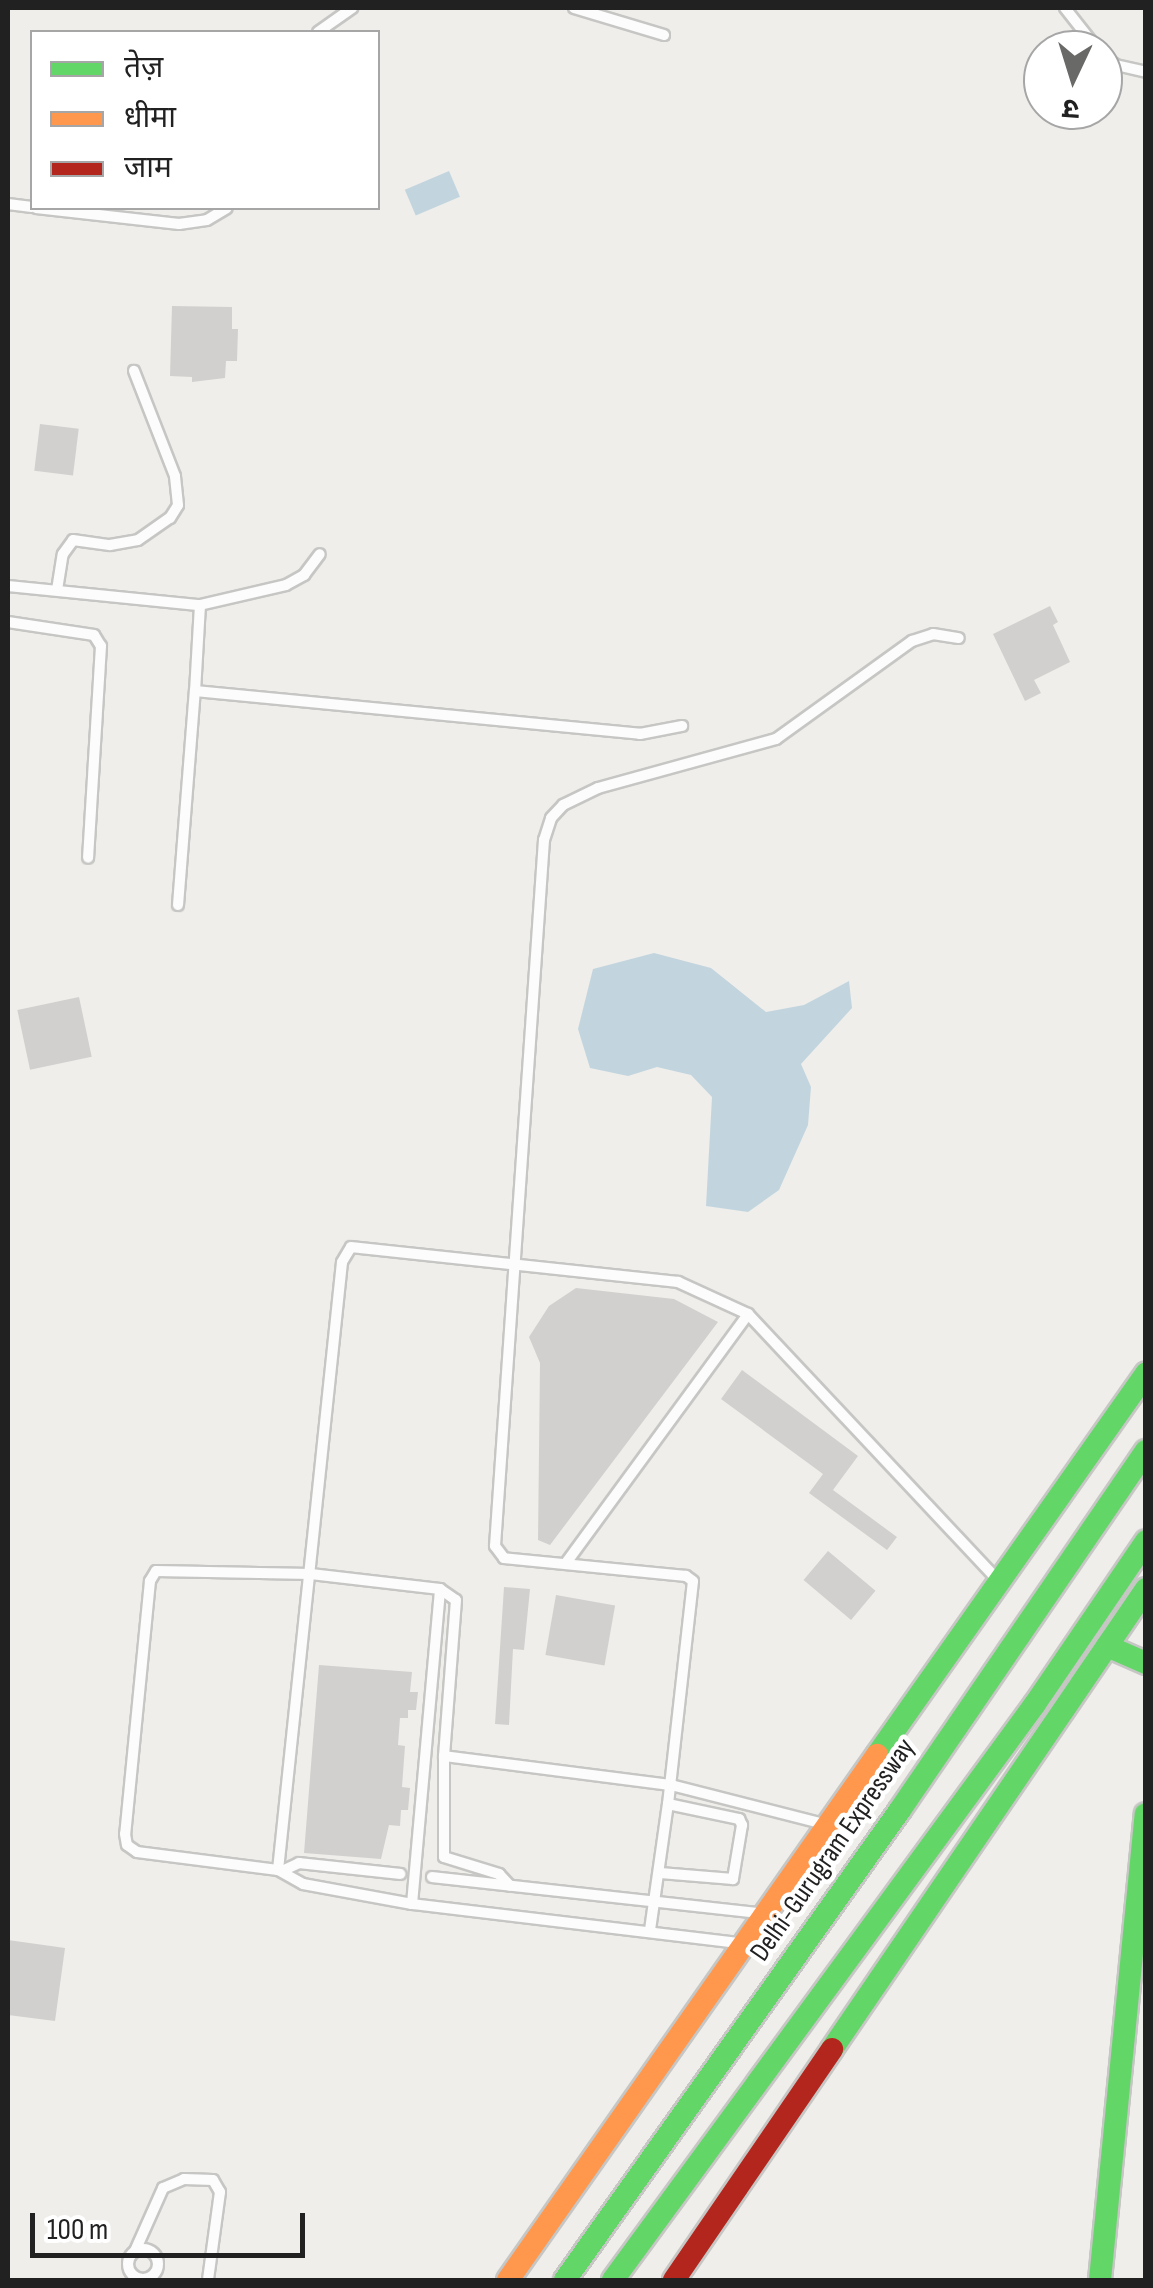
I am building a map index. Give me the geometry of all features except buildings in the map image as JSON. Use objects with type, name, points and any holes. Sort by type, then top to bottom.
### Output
[{"type":"main road","points":[[508,2280],[825,1824],[1146,1373]]},
{"type":"main road","name":"Delhi-Gurugram Expressway","points":[[565,2280],[900,1810],[1146,1451]]},
{"type":"main road","points":[[612,2280],[1034,1704],[1146,1541]]},
{"type":"main road","points":[[674,2280],[1146,1589]]},
{"type":"main road","points":[[1034,1704],[1112,1639]]},
{"type":"main road","points":[[1112,1639],[1146,1663]]},
{"type":"main road","points":[[1100,2280],[1136,1985],[1146,1814]]},
{"type":"lane","points":[[321,30],[352,8]]},
{"type":"lane","points":[[574,8],[664,35]]},
{"type":"lane","points":[[1066,8],[1083,30]]},
{"type":"lane","points":[[60,210],[179,224],[207,220],[224,210]]},
{"type":"lane","points":[[56,590],[63,554],[73,540],[110,544],[138,540],[170,518],[178,505],[175,476],[134,371]]},
{"type":"lane","points":[[8,586],[200,605],[286,585],[304,574],[320,554]]},
{"type":"lane","points":[[178,905],[200,605]]},
{"type":"lane","points":[[8,632],[8,622],[94,635],[101,646],[88,858]]},
{"type":"lane","points":[[650,1930],[693,1582],[686,1576],[504,1558],[495,1546],[544,840],[550,818],[562,805],[598,788],[776,739],[912,642],[932,634],[959,638]]},
{"type":"lane","points":[[195,692],[640,734],[682,726]]},
{"type":"lane","points":[[280,1870],[346,1250],[358,1245],[517,1267],[678,1282],[748,1314],[998,1581]]},
{"type":"lane","points":[[566,1563],[748,1314]]},
{"type":"lane","points":[[510,1886],[498,1874],[444,1856],[444,1756],[456,1600],[440,1589],[311,1574],[170,1568],[156,1571],[150,1580],[127,1845],[137,1852],[280,1870],[303,1884],[412,1904],[742,1943]]},
{"type":"lane","points":[[412,1904],[440,1589]]},
{"type":"lane","points":[[444,1756],[670,1784],[825,1824]]},
{"type":"lane","points":[[660,1873],[730,1880],[737,1873],[739,1818],[668,1804]]},
{"type":"lane","points":[[280,1870],[299,1863],[400,1874]]},
{"type":"lane","points":[[432,1877],[762,1914]]},
{"type":"lane","points":[[145,2232],[158,2266],[150,2279],[135,2279],[127,2264],[163,2188],[184,2178],[213,2180],[220,2192],[208,2280]]},
{"type":"lane","points":[[135,2251],[150,2251]]},
{"type":"water","points":[[449,171],[460,197],[416,216],[405,190]]},
{"type":"water","points":[[654,953],[711,968],[766,1012],[804,1005],[849,981],[852,1008],[801,1064],[811,1087],[808,1125],[779,1190],[748,1212],[706,1206],[712,1097],[691,1075],[657,1067],[628,1076],[590,1068],[578,1029],[593,969]]},
{"type":"traffic: fast","points":[[877,1755],[1146,1373]]},
{"type":"traffic: fast","points":[[565,2280],[900,1810],[1146,1451]]},
{"type":"traffic: fast","points":[[613,2280],[1035,1704],[1146,1541]]},
{"type":"traffic: fast","points":[[832,2049],[1146,1589]]},
{"type":"traffic: fast","points":[[1107,1646],[1146,1663]]},
{"type":"traffic: fast","points":[[1100,2280],[1146,1814]]},
{"type":"traffic: slow","points":[[508,2280],[877,1755]]},
{"type":"traffic: jam","points":[[674,2280],[832,2049]]}]
